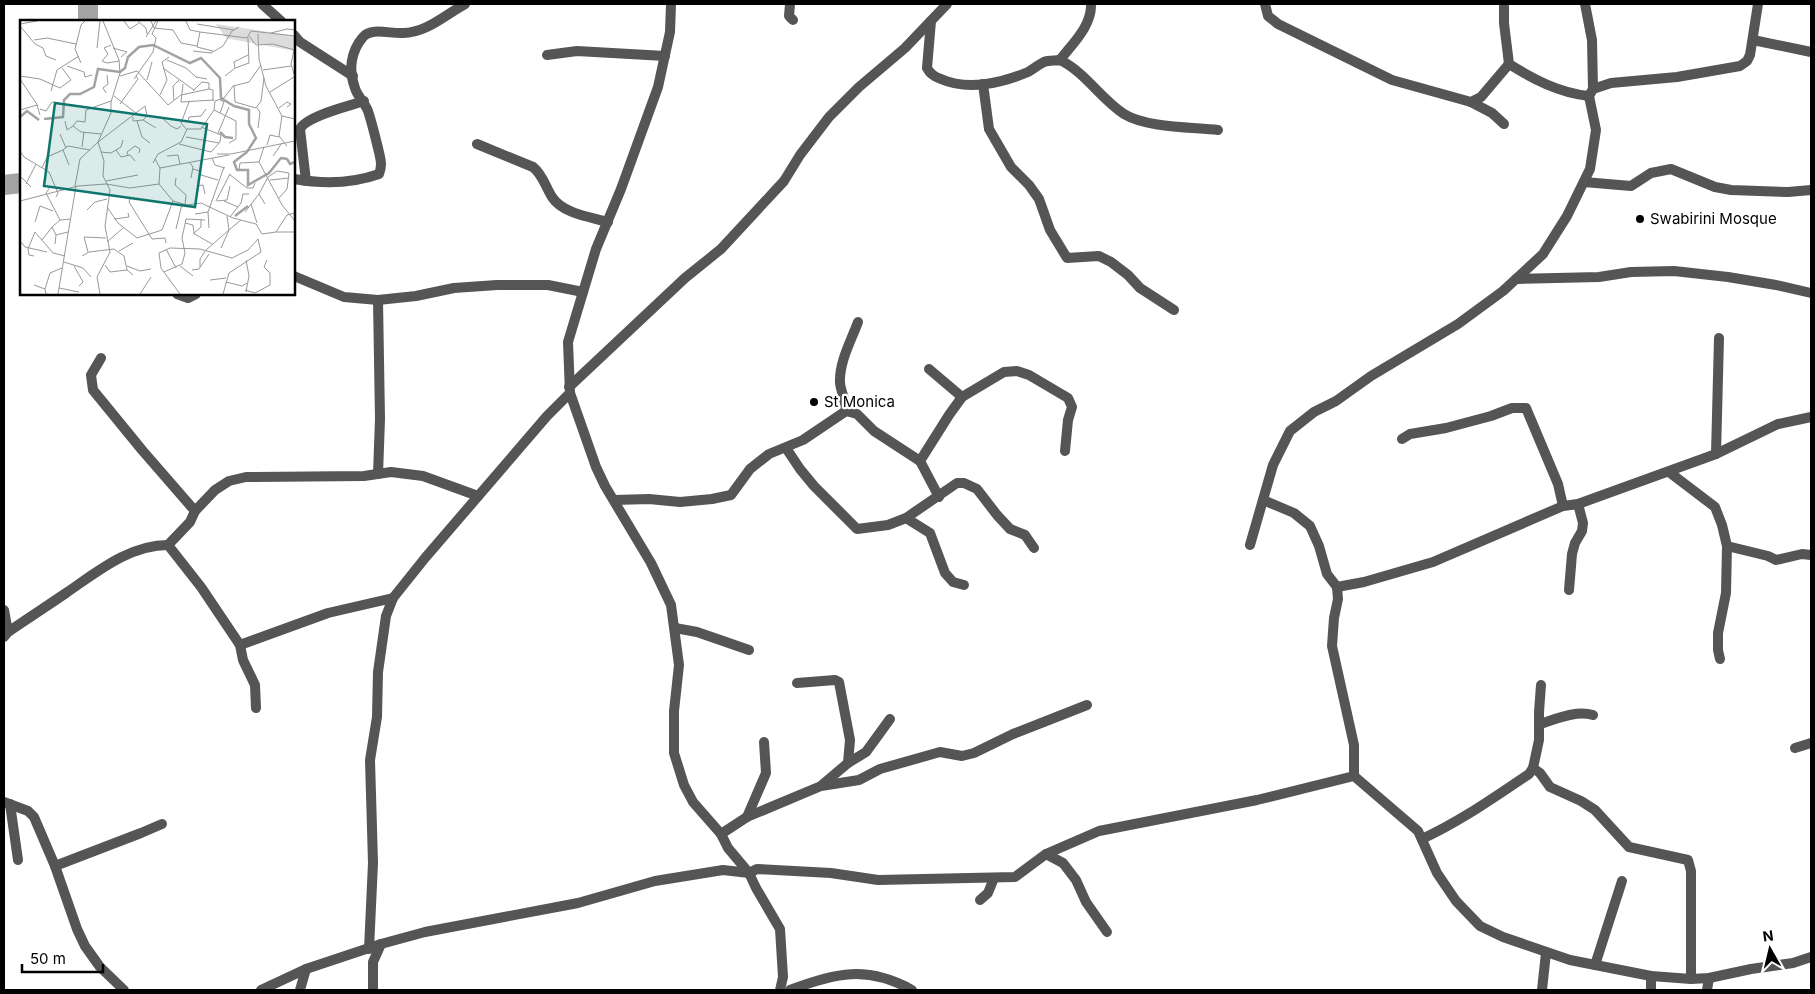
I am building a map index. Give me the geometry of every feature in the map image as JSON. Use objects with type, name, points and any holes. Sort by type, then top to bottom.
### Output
[{"type":"street","points":[[262,4],[280,20]]},
{"type":"street","points":[[295,179],[316,183],[346,183],[379,174],[381,163],[368,111],[364,101],[355,89],[351,60],[356,45],[366,34],[372,32],[404,33],[416,32],[427,28],[465,4]]},
{"type":"street","points":[[671,4],[670,32],[658,87],[608,222],[596,249],[568,342],[569,390],[596,467],[663,587],[671,606],[679,665],[674,711],[674,753],[684,785],[694,802],[721,834],[728,848],[749,873],[780,930],[783,976],[780,990]]},
{"type":"street","points":[[790,4],[789,16],[793,20]]},
{"type":"street","points":[[369,949],[373,863],[370,760],[376,717],[379,662],[386,616],[392,598],[569,390],[685,278],[721,249],[784,181],[800,155],[834,111],[859,86],[905,48],[947,4]]},
{"type":"street","points":[[1060,60],[1089,20],[1091,4]]},
{"type":"street","points":[[1265,4],[1268,16],[1278,24],[1373,72],[1392,80],[1471,102],[1492,113],[1504,124]]},
{"type":"street","points":[[1471,102],[1481,97],[1508,64],[1504,4]]},
{"type":"street","points":[[1250,545],[1273,465],[1290,431],[1314,412],[1336,401],[1372,376],[1458,324],[1504,291],[1543,254],[1567,216],[1590,169],[1596,130],[1591,93],[1592,40],[1585,4]]},
{"type":"street","points":[[1508,64],[1536,81],[1581,95],[1591,93],[1611,83],[1676,78],[1740,66],[1747,61],[1750,55],[1758,4]]},
{"type":"street","points":[[931,20],[926,62],[929,73],[954,84],[964,86],[983,84],[1016,76],[1030,71],[1045,62],[1060,60],[1075,70],[1117,108],[1132,118],[1145,123],[1218,130]]},
{"type":"street","points":[[295,36],[300,42],[353,76]]},
{"type":"street","points":[[1753,40],[1811,52]]},
{"type":"street","points":[[547,55],[578,52],[665,56]]},
{"type":"street","points":[[983,84],[990,129],[1011,167],[1039,198],[1050,230],[1067,258],[1099,256],[1111,262],[1128,275],[1153,298],[1174,310]]},
{"type":"street","points":[[306,181],[300,129],[302,125],[310,120],[364,101]]},
{"type":"street","points":[[477,144],[533,167],[540,173],[553,198],[560,206],[608,222]]},
{"type":"street","points":[[1584,182],[1631,186],[1652,174],[1671,168],[1715,187],[1731,190],[1788,192],[1811,190]]},
{"type":"street","points":[[1516,279],[1599,278],[1630,272],[1674,271],[1728,277],[1811,293]]},
{"type":"street","points":[[295,276],[344,297],[378,300],[416,296],[454,288],[497,285],[548,285],[583,292]]},
{"type":"street","points":[[180,295],[188,298],[194,295]]},
{"type":"street","points":[[378,300],[380,419],[378,474]]},
{"type":"street","points":[[846,410],[846,401],[840,384],[842,364],[858,322]]},
{"type":"street","points":[[1716,454],[1719,338]]},
{"type":"street","points":[[101,358],[92,374],[92,390],[195,511]]},
{"type":"street","points":[[929,369],[962,397]]},
{"type":"street","points":[[920,462],[962,397],[1004,372],[1017,371],[1029,375],[1068,398],[1072,407],[1068,420],[1065,451]]},
{"type":"street","points":[[1402,439],[1410,434],[1446,428],[1491,416],[1512,408],[1526,408],[1558,484],[1563,506]]},
{"type":"street","points":[[614,500],[648,499],[680,502],[712,499],[731,494],[750,468],[769,454],[803,440],[846,410]]},
{"type":"street","points":[[846,410],[857,414],[874,431],[920,462],[939,497]]},
{"type":"street","points":[[1337,587],[1364,582],[1433,562],[1563,506],[1578,504],[1669,472],[1716,454],[1778,424],[1811,417]]},
{"type":"street","points":[[786,448],[814,486],[857,529],[888,525],[906,518],[957,483],[964,483],[977,489],[1010,529],[1025,535],[1034,548]]},
{"type":"street","points":[[4,610],[6,634],[105,566],[142,549],[156,545],[168,545],[190,522],[195,511],[215,490],[229,481],[246,477],[378,474],[392,472],[423,476],[478,496]]},
{"type":"street","points":[[1669,472],[1715,507],[1722,525],[1727,546],[1726,593],[1718,634],[1720,659]]},
{"type":"street","points":[[1263,500],[1294,513],[1310,526],[1319,546],[1327,574],[1337,587],[1338,599],[1334,618],[1332,646],[1354,745],[1354,776],[1418,831],[1437,872],[1456,901],[1480,926],[1546,953],[1651,976],[1691,979],[1709,978],[1751,969],[1793,964],[1811,957]]},
{"type":"street","points":[[1569,590],[1572,554],[1575,543],[1582,531],[1583,523],[1578,504]]},
{"type":"street","points":[[906,518],[930,533],[945,573],[953,582],[964,585]]},
{"type":"street","points":[[168,545],[201,587],[240,645],[243,660],[254,685],[256,708]]},
{"type":"street","points":[[1727,546],[1768,556],[1776,560],[1802,554],[1811,555]]},
{"type":"street","points":[[240,645],[328,613],[392,598]]},
{"type":"street","points":[[675,628],[697,632],[749,650]]},
{"type":"street","points":[[797,683],[835,680],[839,682],[850,740],[848,764]]},
{"type":"street","points":[[1422,839],[1482,807],[1529,774],[1533,768],[1539,740],[1541,685]]},
{"type":"street","points":[[721,834],[747,817],[821,786],[859,780],[880,769],[940,752],[962,756],[974,753],[1014,734],[1087,705]]},
{"type":"street","points":[[1540,724],[1570,715],[1586,713],[1593,715]]},
{"type":"street","points":[[821,786],[866,752],[890,719]]},
{"type":"street","points":[[747,817],[766,773],[764,742]]},
{"type":"street","points":[[1795,748],[1811,744]]},
{"type":"street","points":[[1533,768],[1540,773],[1550,788],[1581,801],[1595,810],[1629,847],[1688,860],[1691,880],[1691,979]]},
{"type":"street","points":[[261,990],[306,969],[381,944],[425,932],[578,903],[655,881],[723,870],[749,873],[757,869],[831,873],[878,880],[1015,877],[1046,854],[1098,831],[1257,800],[1354,776]]},
{"type":"street","points":[[7,803],[18,860]]},
{"type":"street","points":[[7,803],[28,812],[34,817],[55,866],[77,929],[88,952],[100,967],[124,990]]},
{"type":"street","points":[[55,866],[141,834],[162,824]]},
{"type":"street","points":[[1046,854],[1063,863],[1076,880],[1086,902],[1107,932]]},
{"type":"street","points":[[980,900],[988,893],[994,878]]},
{"type":"street","points":[[1595,965],[1622,881]]},
{"type":"street","points":[[374,990],[373,962],[381,944]]},
{"type":"street","points":[[1542,990],[1546,953]]},
{"type":"street","points":[[300,990],[306,969]]},
{"type":"street","points":[[790,990],[833,975],[862,973],[900,983],[912,990]]},
{"type":"street","points":[[1651,976],[1651,990]]},
{"type":"street","points":[[1706,990],[1709,978]]},
{"type":"waterway","points":[[88,4],[88,20]]},
{"type":"waterway","points":[[4,185],[20,183]]},
{"type":"place","name":"Swabirini Mosque","points":[[1640,219]]},
{"type":"place","name":"St Monica","points":[[814,402]]}]
